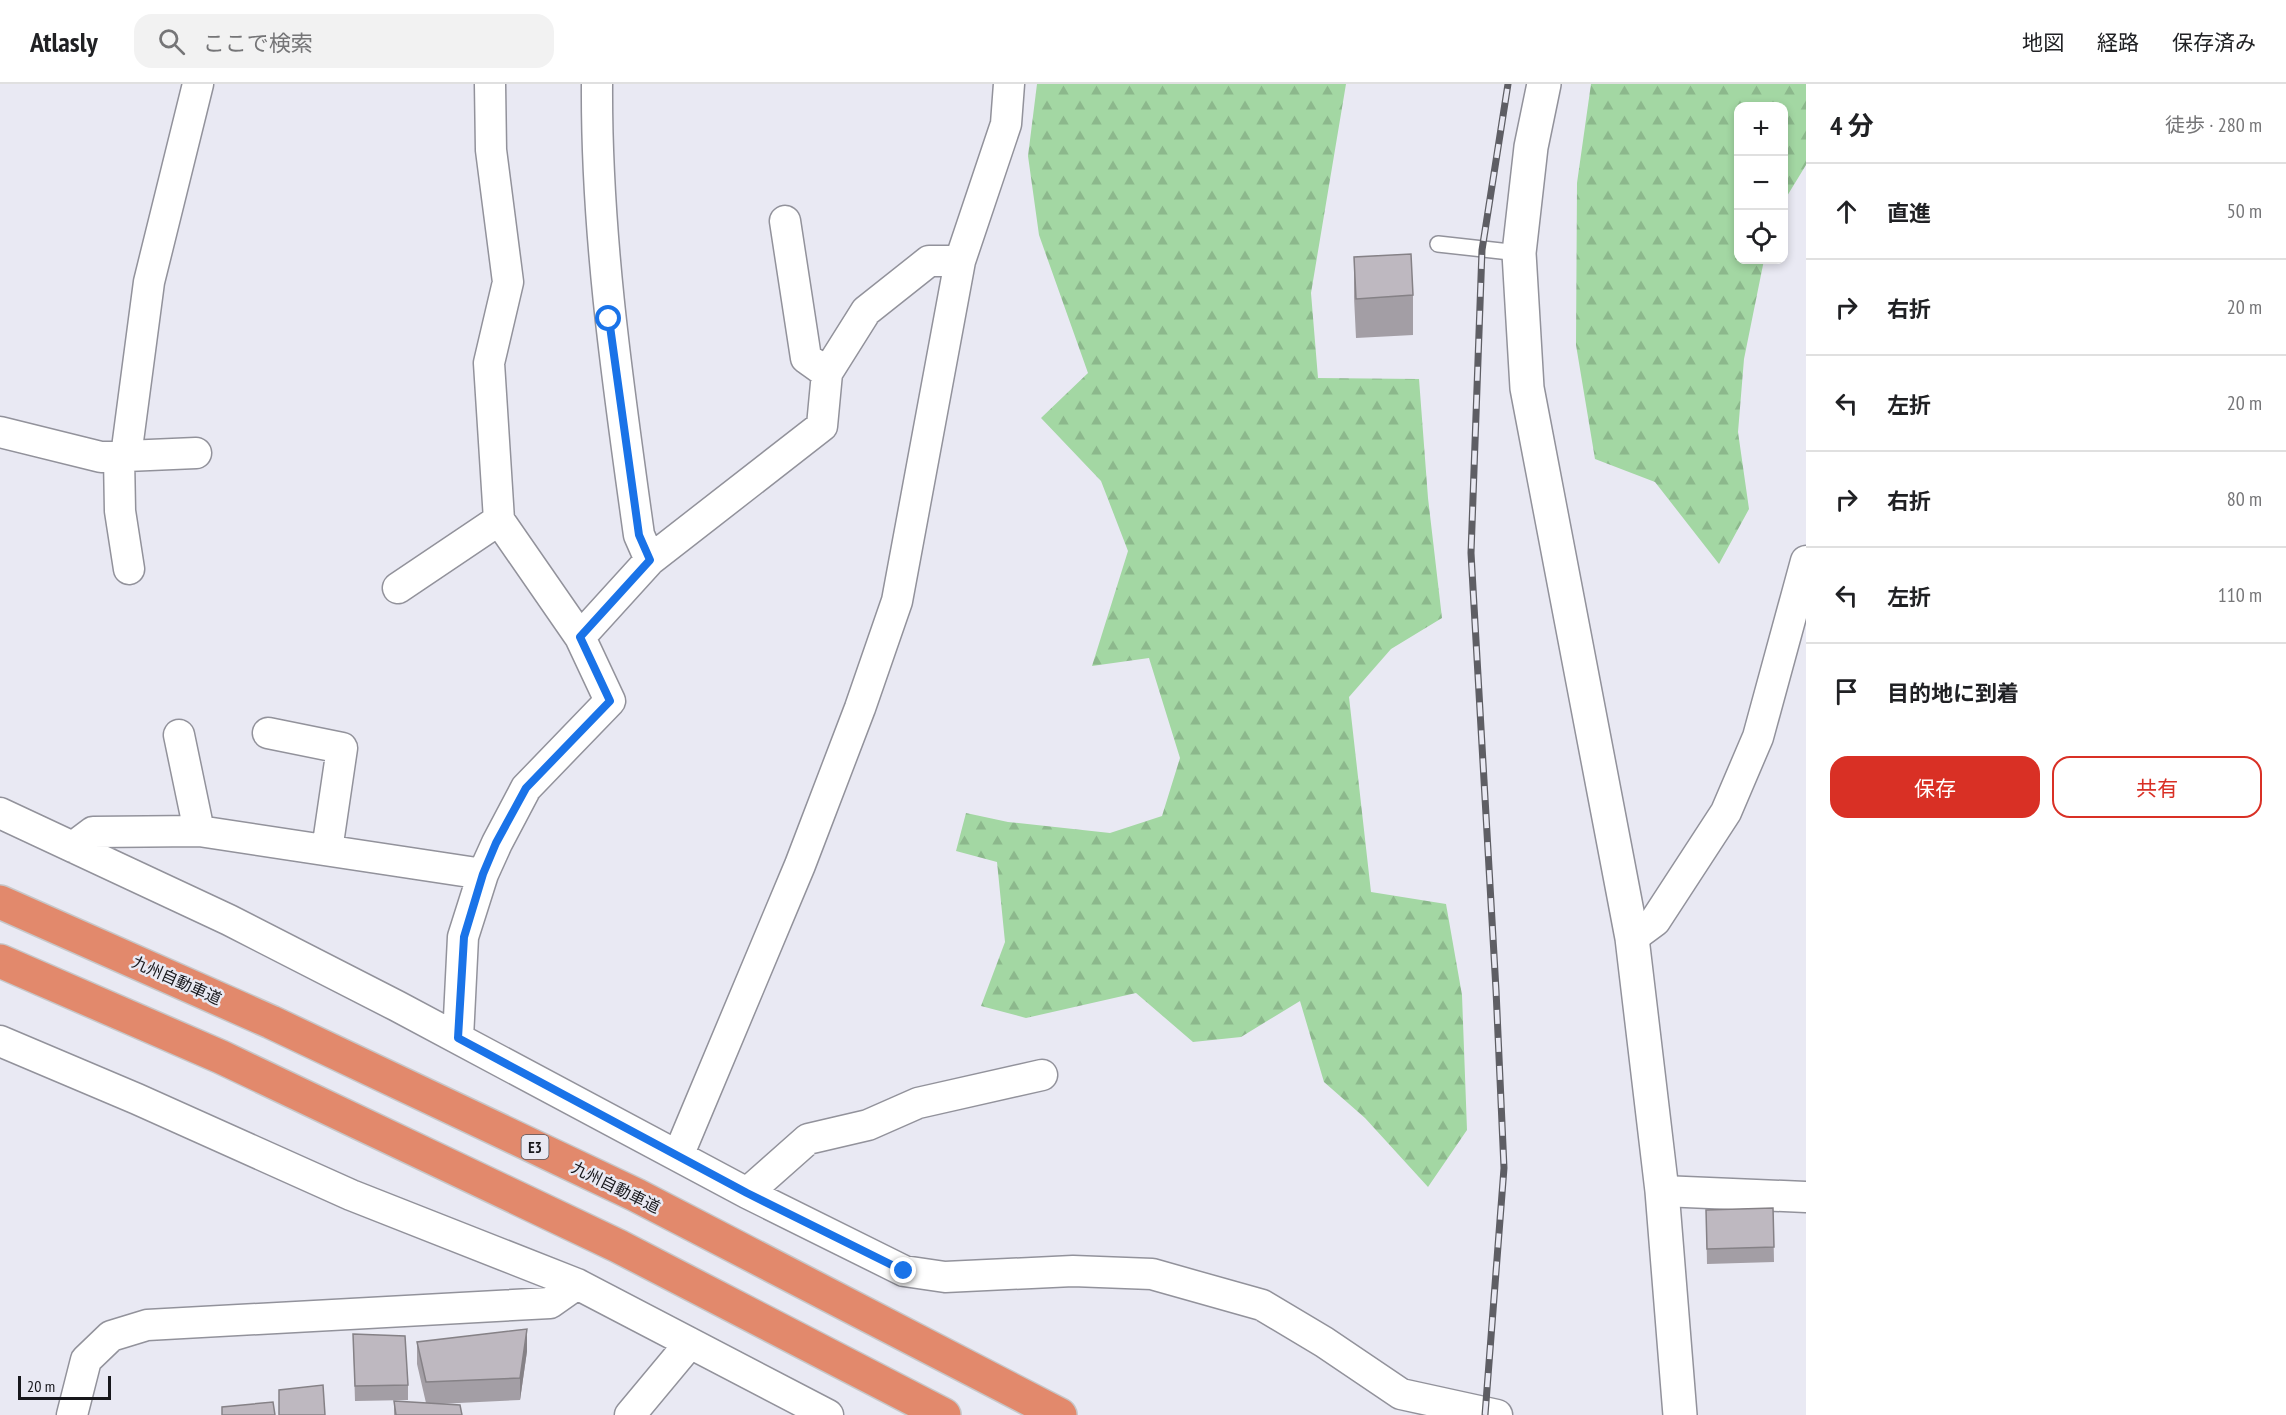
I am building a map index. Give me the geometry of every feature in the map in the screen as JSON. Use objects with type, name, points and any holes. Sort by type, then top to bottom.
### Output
[{"type":"highway","name":"九州自動車道","points":[[0,902],[271,1022],[636,1196],[1060,1415]]},
{"type":"highway","points":[[0,961],[221,1057],[608,1241],[944,1415]]},
{"type":"street","points":[[129,569],[120,511],[122,457],[149,282],[198,84]]},
{"type":"street","points":[[458,1038],[464,937],[483,874],[496,843],[526,788],[610,701],[580,637],[499,520],[489,363],[508,282],[491,150],[490,84]]},
{"type":"street","points":[[597,84],[597,139],[609,319],[639,535],[650,560]]},
{"type":"street","points":[[678,1156],[800,865],[860,708],[897,601],[960,261],[1006,124],[1009,84]]},
{"type":"street","points":[[1544,84],[1531,147],[1519,253],[1527,388],[1632,938],[1662,1191],[1680,1415]]},
{"type":"street","points":[[785,220],[806,358],[827,372]]},
{"type":"street","points":[[580,637],[650,560],[822,426],[827,372],[866,311],[929,261],[960,261]]},
{"type":"street","points":[[0,432],[101,457],[196,453]]},
{"type":"street","points":[[398,588],[499,520]]},
{"type":"street","points":[[1632,938],[1654,921],[1726,813],[1758,737],[1806,561]]},
{"type":"street","points":[[268,733],[342,748],[327,850]]},
{"type":"street","points":[[179,735],[199,831]]},
{"type":"street","points":[[0,813],[229,920],[458,1038],[747,1193],[904,1271],[945,1277],[1073,1271],[1152,1274],[1262,1305],[1324,1341],[1406,1402],[1484,1413]]},
{"type":"street","points":[[73,847],[93,832],[199,831],[483,874]]},
{"type":"street","points":[[0,1041],[351,1195],[577,1284],[828,1415]]},
{"type":"street","points":[[747,1193],[808,1139],[868,1125],[918,1103],[1042,1075]]},
{"type":"street","points":[[1662,1191],[1806,1197]]},
{"type":"street","points":[[72,1415],[86,1360],[111,1336],[147,1325],[550,1303],[577,1284]]},
{"type":"street","points":[[630,1415],[690,1343]]},
{"type":"lane","points":[[1438,244],[1519,253]]},
{"type":"green space","points":[[1037,84],[1346,84],[1311,293],[1318,378],[1419,379],[1428,498],[1442,618],[1391,649],[1349,697],[1371,892],[1446,904],[1462,995],[1467,1130],[1428,1187],[1365,1118],[1324,1082],[1300,1001],[1241,1037],[1193,1042],[1136,993],[1026,1018],[981,1006],[1005,942],[997,862],[956,851],[966,813],[1008,822],[1110,833],[1162,816],[1180,758],[1149,658],[1092,666],[1128,551],[1101,481],[1041,418],[1088,373],[1039,235],[1028,156]]},
{"type":"green space","points":[[1591,84],[1806,84],[1806,165],[1788,194],[1788,102],[1734,102],[1734,264],[1763,264],[1744,359],[1738,432],[1749,509],[1719,564],[1655,482],[1595,459],[1576,345],[1577,183]]},
{"type":"building","points":[[1411,254],[1413,295],[1356,299],[1354,257]]},
{"type":"building","points":[[1773,1208],[1774,1247],[1707,1249],[1706,1210]]},
{"type":"building","points":[[527,1329],[520,1378],[426,1382],[417,1342]]},
{"type":"building","points":[[353,1334],[405,1336],[408,1385],[355,1386]]},
{"type":"building","points":[[323,1385],[325,1415],[279,1415],[279,1390]]},
{"type":"building","points":[[394,1401],[460,1405],[462,1415],[396,1415]]},
{"type":"building","points":[[273,1402],[275,1415],[222,1415],[222,1407]]},
{"type":"railway","points":[[1485,1415],[1504,1168],[1471,553],[1482,250],[1508,84]]},
{"type":"route","points":[[609,319],[639,535],[650,560],[580,637],[610,701],[526,788],[496,843],[483,874],[464,937],[458,1038],[747,1193],[904,1271]]}]
